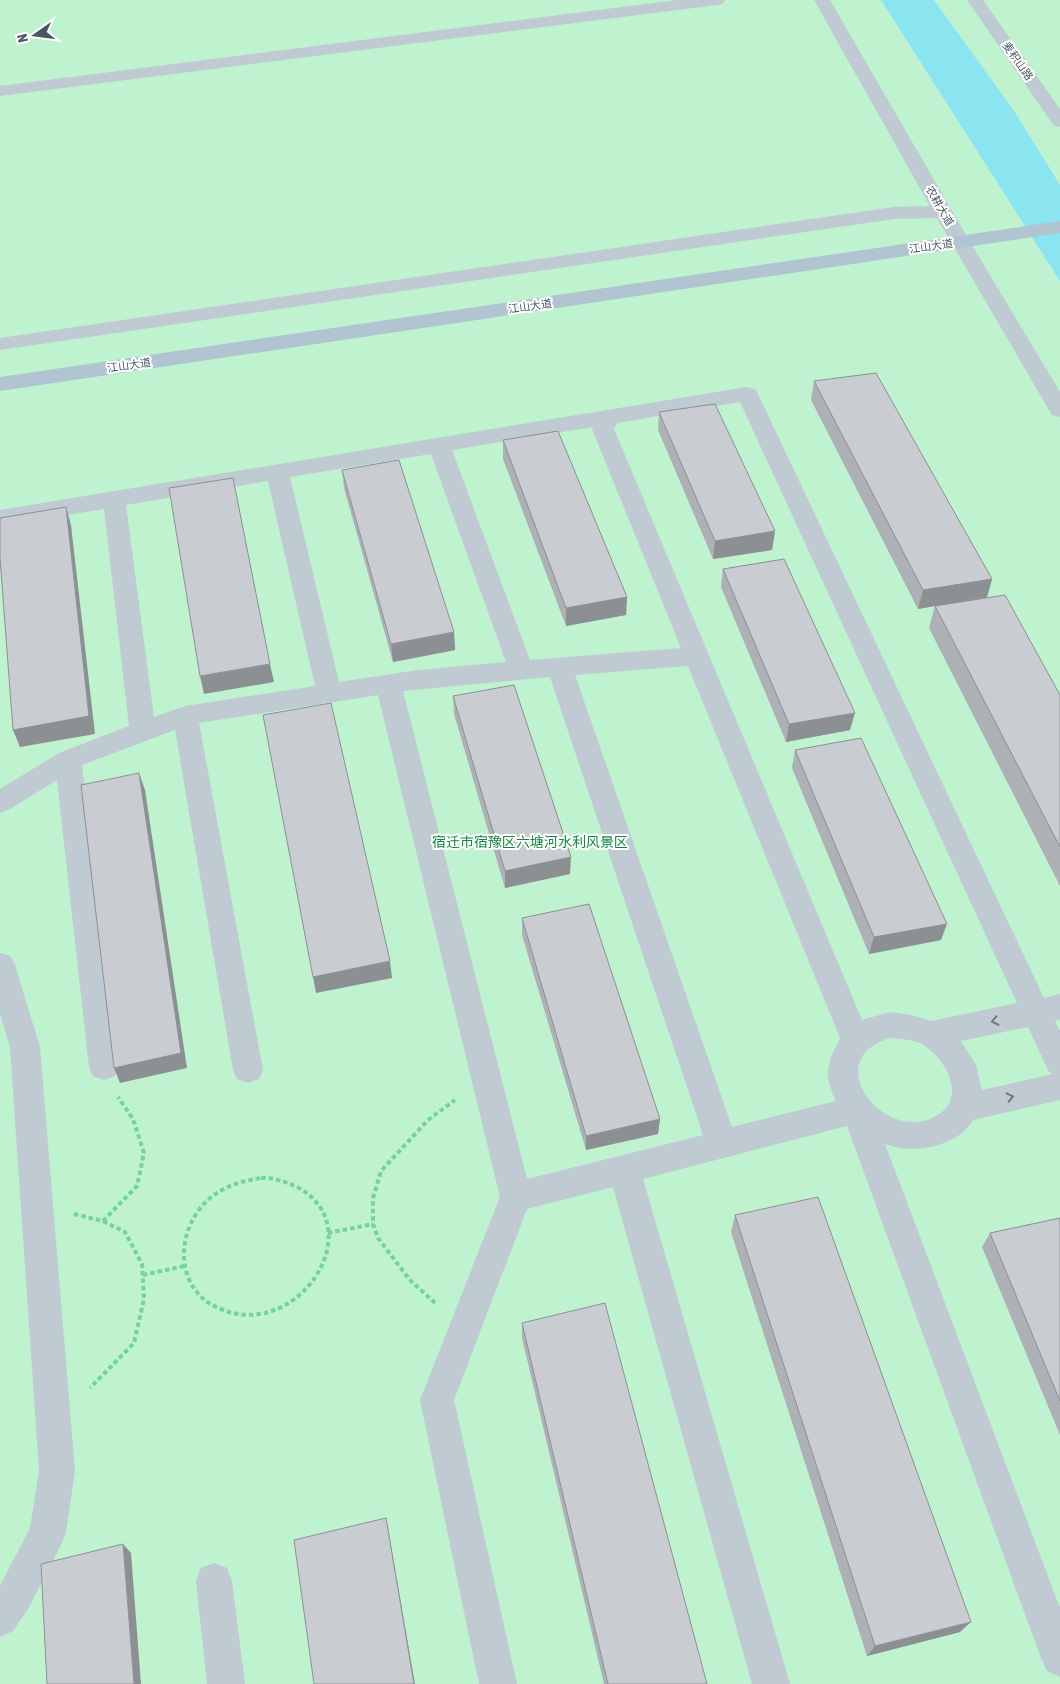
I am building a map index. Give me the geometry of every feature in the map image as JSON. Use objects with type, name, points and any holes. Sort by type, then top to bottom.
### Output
[{"type":"main road","name":"江山大道","points":[[0,384],[1060,227]]},
{"type":"street","points":[[0,91],[717,0]]},
{"type":"street","name":"农耕大道","points":[[822,0],[943,212],[969,241],[1060,410]]},
{"type":"street","name":"麦积山路","points":[[975,0],[1060,122]]},
{"type":"street","points":[[0,344],[894,212],[943,212]]},
{"type":"street","points":[[0,518],[747,394],[1048,1009],[1060,1063]]},
{"type":"street","points":[[608,417],[603,428],[856,1041]]},
{"type":"street","points":[[439,445],[520,670]]},
{"type":"street","points":[[277,472],[329,692]]},
{"type":"street","points":[[114,500],[143,731]]},
{"type":"street","points":[[0,802],[68,760],[185,716],[388,683],[559,666],[697,656]]},
{"type":"street","points":[[559,666],[722,1144]]},
{"type":"street","points":[[388,683],[516,1197],[438,1400],[498,1684]]},
{"type":"street","points":[[185,716],[248,1070]]},
{"type":"street","points":[[68,760],[104,1067]]},
{"type":"street","points":[[0,965],[25,1047],[57,1471],[48,1532],[15,1596],[0,1618]]},
{"type":"street","points":[[931,1034],[1048,1009]]},
{"type":"street","points":[[856,1110],[872,1124],[892,1134],[914,1136],[934,1133],[952,1123],[963,1108],[967,1093],[966,1076],[958,1060],[946,1046],[931,1034],[911,1027],[890,1026],[871,1030],[856,1041],[845,1055],[841,1073],[845,1092],[856,1110],[1060,1658]]},
{"type":"street","points":[[963,1108],[1060,1086]]},
{"type":"street","points":[[516,1197],[856,1110]]},
{"type":"street","points":[[624,1169],[771,1684]]},
{"type":"street","points":[[214,1581],[226,1684]]},
{"type":"path","points":[[103,1221],[137,1186],[144,1154],[133,1119],[108,1082],[104,1067]]},
{"type":"path","points":[[464,1332],[409,1279],[378,1238],[374,1224],[373,1198],[381,1170],[428,1120],[486,1078]]},
{"type":"path","points":[[261,1178],[283,1180],[302,1189],[317,1203],[327,1222],[329,1243],[324,1265],[311,1287],[291,1303],[267,1314],[242,1316],[218,1309],[199,1295],[186,1275],[185,1266],[183,1252],[188,1229],[201,1207],[217,1192],[238,1181],[261,1178]]},
{"type":"path","points":[[37,1205],[103,1221],[125,1232],[142,1264],[143,1275],[144,1299],[134,1343],[107,1372],[53,1419]]},
{"type":"path","points":[[328,1232],[374,1224]]},
{"type":"path","points":[[143,1275],[185,1266]]},
{"type":"green space","name":"宿迁市宿豫区六塘河水利风景区","points":[[0,0],[1060,0],[1060,1684],[0,1684]]},
{"type":"water","points":[[881,0],[934,0],[1016,114],[1060,185],[1060,281]]},
{"type":"building","points":[[876,373],[992,579],[923,590],[814,381]]},
{"type":"building","points":[[715,404],[775,531],[715,541],[659,412]]},
{"type":"building","points":[[558,431],[627,597],[566,608],[503,440]]},
{"type":"building","points":[[399,460],[454,632],[391,644],[342,470]]},
{"type":"building","points":[[233,478],[270,664],[200,676],[169,488]]},
{"type":"building","points":[[66,507],[89,716],[13,730],[0,558],[0,518]]},
{"type":"building","points":[[784,559],[855,713],[789,724],[723,569]]},
{"type":"building","points":[[1005,595],[1060,695],[1060,847],[935,606]]},
{"type":"building","points":[[514,685],[571,857],[505,871],[453,696]]},
{"type":"building","points":[[331,703],[390,961],[313,977],[263,715]]},
{"type":"building","points":[[861,738],[947,924],[874,937],[795,750]]},
{"type":"building","points":[[139,773],[181,1053],[114,1068],[81,785]]},
{"type":"building","points":[[589,904],[660,1119],[586,1136],[522,918]]},
{"type":"building","points":[[818,1197],[971,1622],[875,1646],[735,1215]]},
{"type":"building","points":[[1060,1218],[1060,1401],[990,1233]]},
{"type":"building","points":[[605,1303],[707,1684],[608,1684],[522,1323]]},
{"type":"building","points":[[386,1518],[414,1684],[314,1684],[294,1540]]},
{"type":"building","points":[[123,1544],[134,1684],[47,1684],[41,1564]]}]
